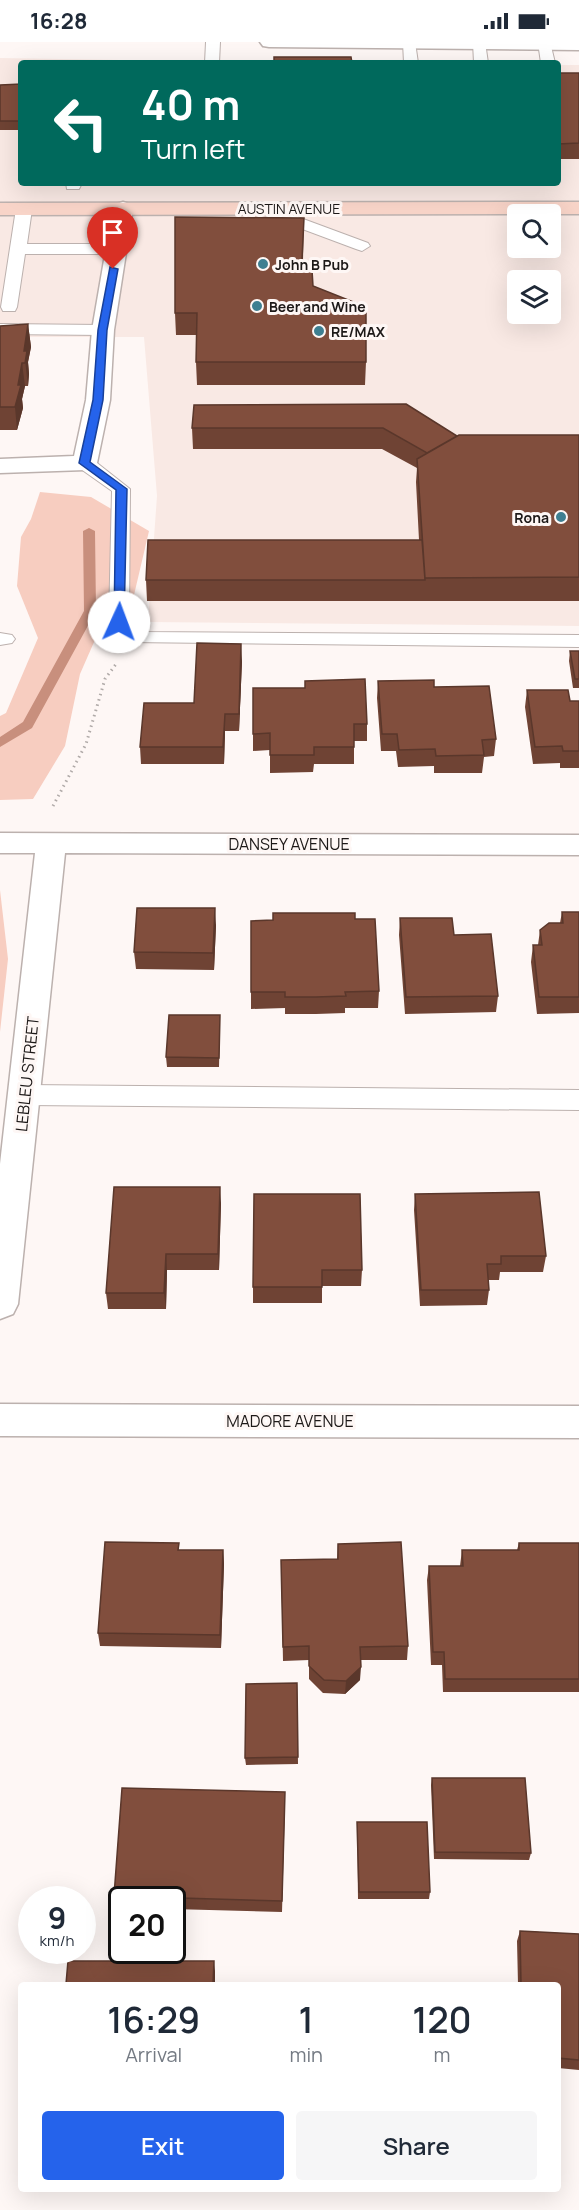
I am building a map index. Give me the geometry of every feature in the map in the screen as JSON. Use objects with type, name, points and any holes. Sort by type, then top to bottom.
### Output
[{"type":"main road","points":[[123,208],[132,197],[146,190]]},
{"type":"main road","name":"AUSTIN AVENUE","points":[[0,209],[579,208]]},
{"type":"street","points":[[269,42],[579,44]]},
{"type":"street","points":[[0,466],[84,463],[98,400],[103,330],[123,208]]},
{"type":"street","name":"DANSEY AVENUE","points":[[0,843],[579,845]]},
{"type":"street","name":"LEBLEU STREET","points":[[0,1304],[25,1095],[51,844]]},
{"type":"street","name":"MADORE AVENUE","points":[[0,1420],[579,1422]]},
{"type":"lane","points":[[212,60],[213,42]]},
{"type":"lane","points":[[409,43],[411,60]]},
{"type":"lane","points":[[479,44],[481,60]]},
{"type":"lane","points":[[544,44],[547,60]]},
{"type":"lane","points":[[260,208],[362,246]]},
{"type":"lane","points":[[9,307],[24,209]]},
{"type":"lane","points":[[0,230],[21,230]]},
{"type":"lane","points":[[18,249],[117,249]]},
{"type":"lane","points":[[0,330],[103,330]]},
{"type":"lane","points":[[84,463],[122,489],[119,622],[136,638],[579,641]]},
{"type":"lane","points":[[25,1095],[579,1100]]},
{"type":"path","points":[[51,809],[86,744],[105,679],[136,638]]},
{"type":"shaded area","points":[[0,58],[124,60],[18,60],[18,186],[561,186],[561,65],[579,65],[579,626],[148,622],[157,496],[144,337],[0,337]]},
{"type":"shaded area","points":[[40,492],[91,497],[149,531],[134,595],[98,633],[80,674],[65,746],[33,799],[0,800],[0,716],[6,713],[38,638],[17,586],[21,537],[31,519]]},
{"type":"shaded area","points":[[0,890],[8,959],[0,1032]]},
{"type":"building","points":[[274,57],[351,57],[352,60],[274,60]]},
{"type":"building","points":[[561,73],[579,73],[579,143],[561,144]]},
{"type":"building","points":[[18,84],[18,121],[0,121],[0,85]]},
{"type":"building","points":[[175,217],[304,218],[302,259],[312,270],[313,286],[366,307],[366,362],[196,362],[197,313],[175,313]]},
{"type":"building","points":[[28,324],[24,351],[27,351],[25,363],[22,363],[18,385],[21,385],[15,407],[0,407],[0,326]]},
{"type":"building","points":[[406,404],[457,436],[427,453],[383,428],[192,428],[194,405]]},
{"type":"building","points":[[459,435],[579,435],[579,577],[425,578],[417,459]]},
{"type":"building","points":[[148,540],[422,540],[425,580],[146,580]]},
{"type":"building","points":[[197,643],[241,644],[239,714],[225,714],[223,747],[140,747],[144,703],[194,703]]},
{"type":"building","points":[[570,651],[579,651],[579,679],[575,679]]},
{"type":"building","points":[[365,679],[367,724],[354,724],[354,747],[314,747],[314,755],[270,755],[270,733],[253,734],[253,688],[305,688],[305,681]]},
{"type":"building","points":[[434,680],[434,687],[489,686],[496,739],[482,740],[484,755],[436,756],[435,749],[399,750],[397,734],[382,734],[378,681]]},
{"type":"building","points":[[527,690],[568,690],[570,701],[579,701],[579,751],[563,751],[562,746],[535,747]]},
{"type":"building","points":[[137,908],[215,908],[213,953],[134,952]]},
{"type":"building","points":[[562,912],[579,912],[579,997],[539,997],[533,945],[542,945],[540,930],[549,923],[563,923]]},
{"type":"building","points":[[273,913],[355,913],[355,919],[375,919],[379,991],[345,992],[346,996],[316,997],[285,997],[285,992],[251,992],[251,921],[273,920]]},
{"type":"building","points":[[400,918],[452,918],[454,935],[491,934],[498,996],[406,997]]},
{"type":"building","points":[[169,1015],[220,1015],[219,1058],[166,1057]]},
{"type":"building","points":[[114,1187],[220,1187],[218,1254],[166,1254],[164,1293],[106,1293]]},
{"type":"building","points":[[539,1192],[546,1256],[501,1256],[501,1264],[487,1264],[489,1290],[421,1290],[415,1194]]},
{"type":"building","points":[[254,1194],[360,1194],[362,1270],[322,1270],[322,1287],[253,1287]]},
{"type":"building","points":[[105,1542],[179,1543],[178,1550],[223,1550],[220,1635],[98,1633]]},
{"type":"building","points":[[401,1542],[408,1646],[360,1647],[361,1667],[346,1681],[324,1680],[309,1666],[309,1646],[283,1647],[281,1560],[338,1559],[338,1544]]},
{"type":"building","points":[[519,1543],[579,1543],[579,1679],[445,1679],[444,1652],[433,1652],[429,1566],[463,1566],[462,1550],[519,1550]]},
{"type":"building","points":[[297,1683],[298,1757],[245,1758],[246,1684]]},
{"type":"building","points":[[432,1778],[525,1778],[531,1853],[435,1852]]},
{"type":"building","points":[[122,1788],[285,1792],[282,1901],[186,1898],[186,1886],[115,1886]]},
{"type":"building","points":[[357,1822],[427,1822],[430,1892],[359,1892]]},
{"type":"building","points":[[520,1931],[579,1934],[579,2060],[561,2058],[561,1982],[521,1982]]},
{"type":"building","points":[[96,1961],[108,1961],[108,1964],[186,1964],[186,1961],[214,1961],[213,1982],[66,1982],[68,1964],[96,1964]]},
{"type":"waterway","points":[[0,743],[28,725],[90,611],[89,531]]},
{"type":"place","name":"John B Pub","points":[[263,264]]},
{"type":"place","name":"Beer and Wine","points":[[257,306]]},
{"type":"place","name":"RE/MAX","points":[[319,331]]},
{"type":"place","name":"Rona","points":[[561,517]]},
{"type":"route","points":[[113,269],[103,330],[98,400],[84,463],[122,489],[119,622]]}]
